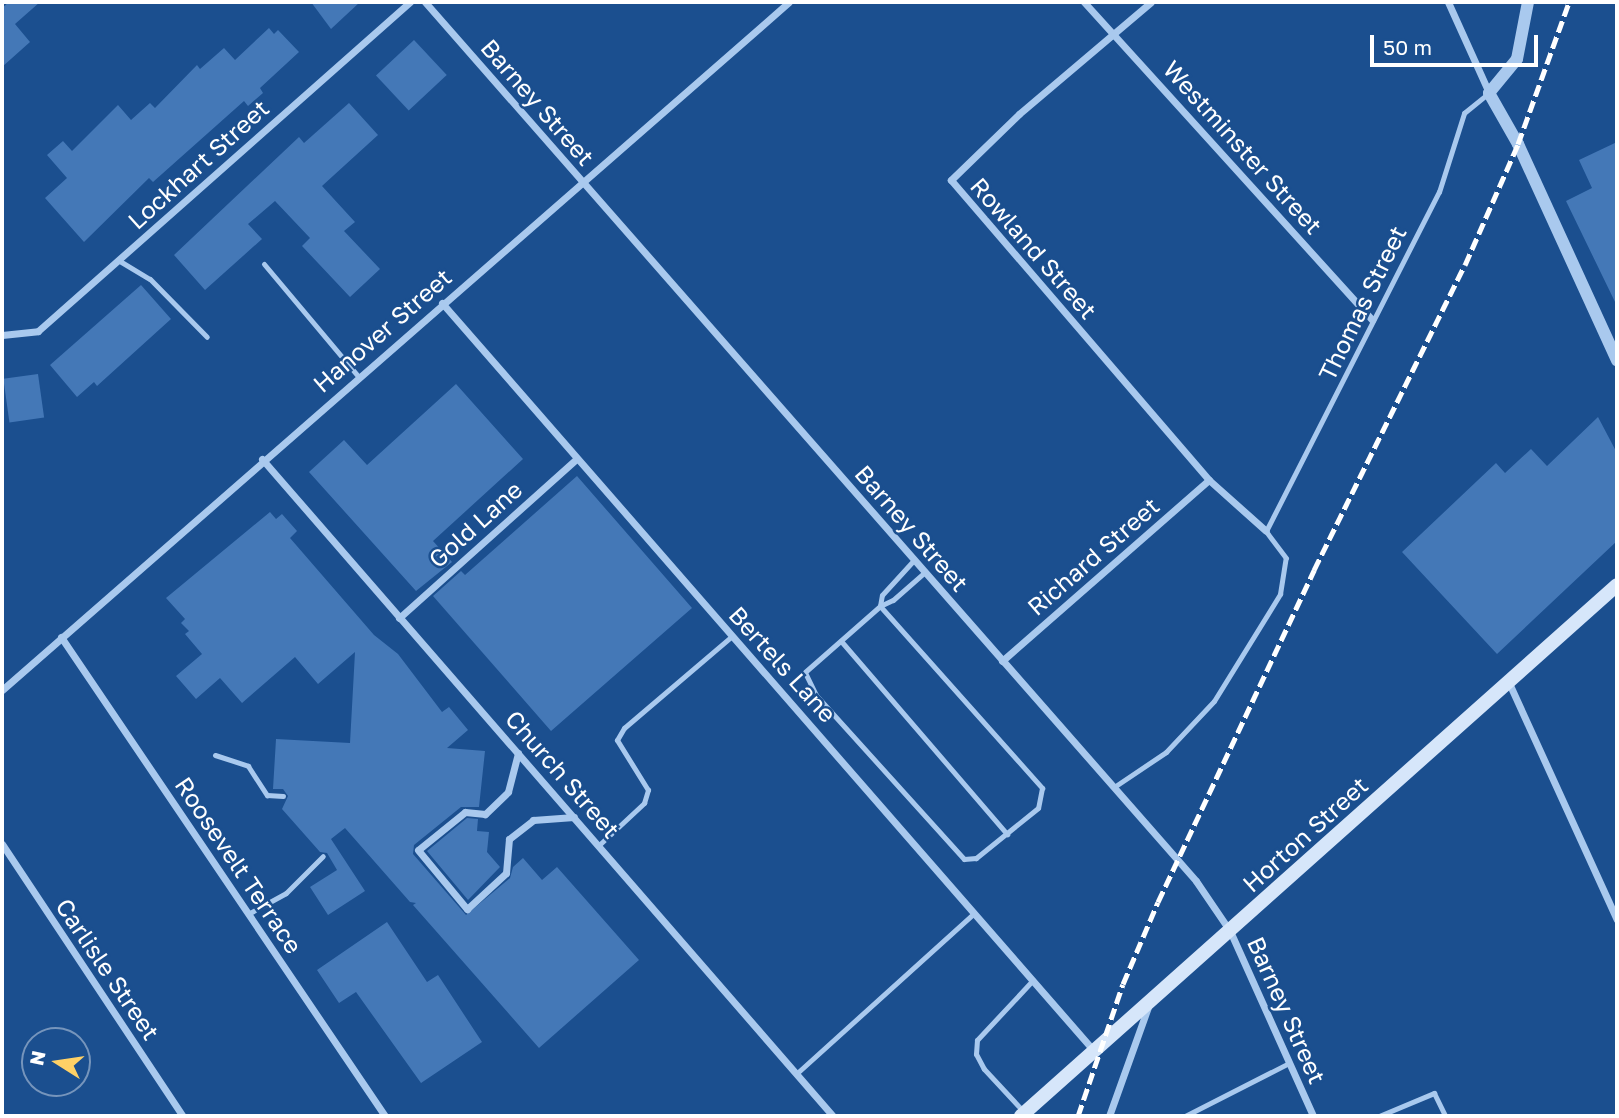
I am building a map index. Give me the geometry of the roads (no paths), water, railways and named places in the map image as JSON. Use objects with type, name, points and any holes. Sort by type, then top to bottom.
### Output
[{"type":"main road","name":"Horton Street","points":[[1023,1114],[1617,585]]},
{"type":"street","name":"Lockhart Street","points":[[2,335],[38,331],[410,2]]},
{"type":"street","name":"Barney Street","points":[[425,2],[1196,881],[1230,931],[1313,1116]]},
{"type":"street","name":"Hanover Street","points":[[2,690],[262,459],[789,2]]},
{"type":"street","name":"Westminster Street","points":[[1084,2],[1372,320]]},
{"type":"street","name":"Rowland Street","points":[[1151,2],[1019,114],[951,180],[1209,480]]},
{"type":"street","points":[[1448,2],[1489,93],[1518,144],[1617,360]]},
{"type":"street","points":[[1489,93],[1517,59],[1528,2]]},
{"type":"street","name":"Bertels Lane","points":[[442,303],[576,460],[1094,1051]]},
{"type":"street","name":"Church Street","points":[[262,459],[833,1116]]},
{"type":"street","name":"Gold Lane","points":[[399,618],[576,460]]},
{"type":"street","points":[[1209,480],[1266,531]]},
{"type":"street","name":"Richard Street","points":[[1002,661],[1209,480]]},
{"type":"street","name":"Roosevelt Terrace","points":[[61,637],[385,1116]]},
{"type":"street","points":[[1509,683],[1617,920]]},
{"type":"street","points":[[519,754],[508,792],[493,807],[485,814],[465,812],[418,850],[467,909],[506,873],[509,839],[533,820],[574,817]]},
{"type":"street","name":"Carlisle Street","points":[[2,844],[183,1116]]},
{"type":"street","points":[[1109,1116],[1149,1003]]},
{"type":"lane","name":"Thomas Street","points":[[1266,531],[1439,192],[1464,113],[1489,93]]},
{"type":"lane","points":[[118,260],[150,279],[207,337]]},
{"type":"lane","points":[[264,264],[358,376]]},
{"type":"lane","points":[[1114,787],[1166,752],[1214,701],[1269,613],[1286,579],[1286,558],[1266,531]]},
{"type":"lane","points":[[914,560],[881,595],[880,606],[1042,788],[1038,808],[976,858],[964,859],[816,695],[805,672],[880,606],[893,600],[925,572]]},
{"type":"lane","points":[[599,845],[644,803],[648,790],[617,740],[624,728],[732,636]]},
{"type":"lane","points":[[841,640],[1007,834]]},
{"type":"lane","points":[[215,755],[248,766],[267,795],[283,796]]},
{"type":"lane","points":[[248,914],[286,893],[323,856]]},
{"type":"lane","points":[[796,1073],[974,913]]},
{"type":"lane","points":[[1023,1114],[984,1069],[976,1054],[977,1040],[1033,980]]},
{"type":"lane","points":[[1185,1116],[1289,1063]]},
{"type":"lane","points":[[1379,1116],[1434,1093],[1445,1116]]},
{"type":"railway","points":[[1078,1116],[1123,984],[1158,902],[1314,570],[1465,265],[1518,144],[1569,2]]}]
